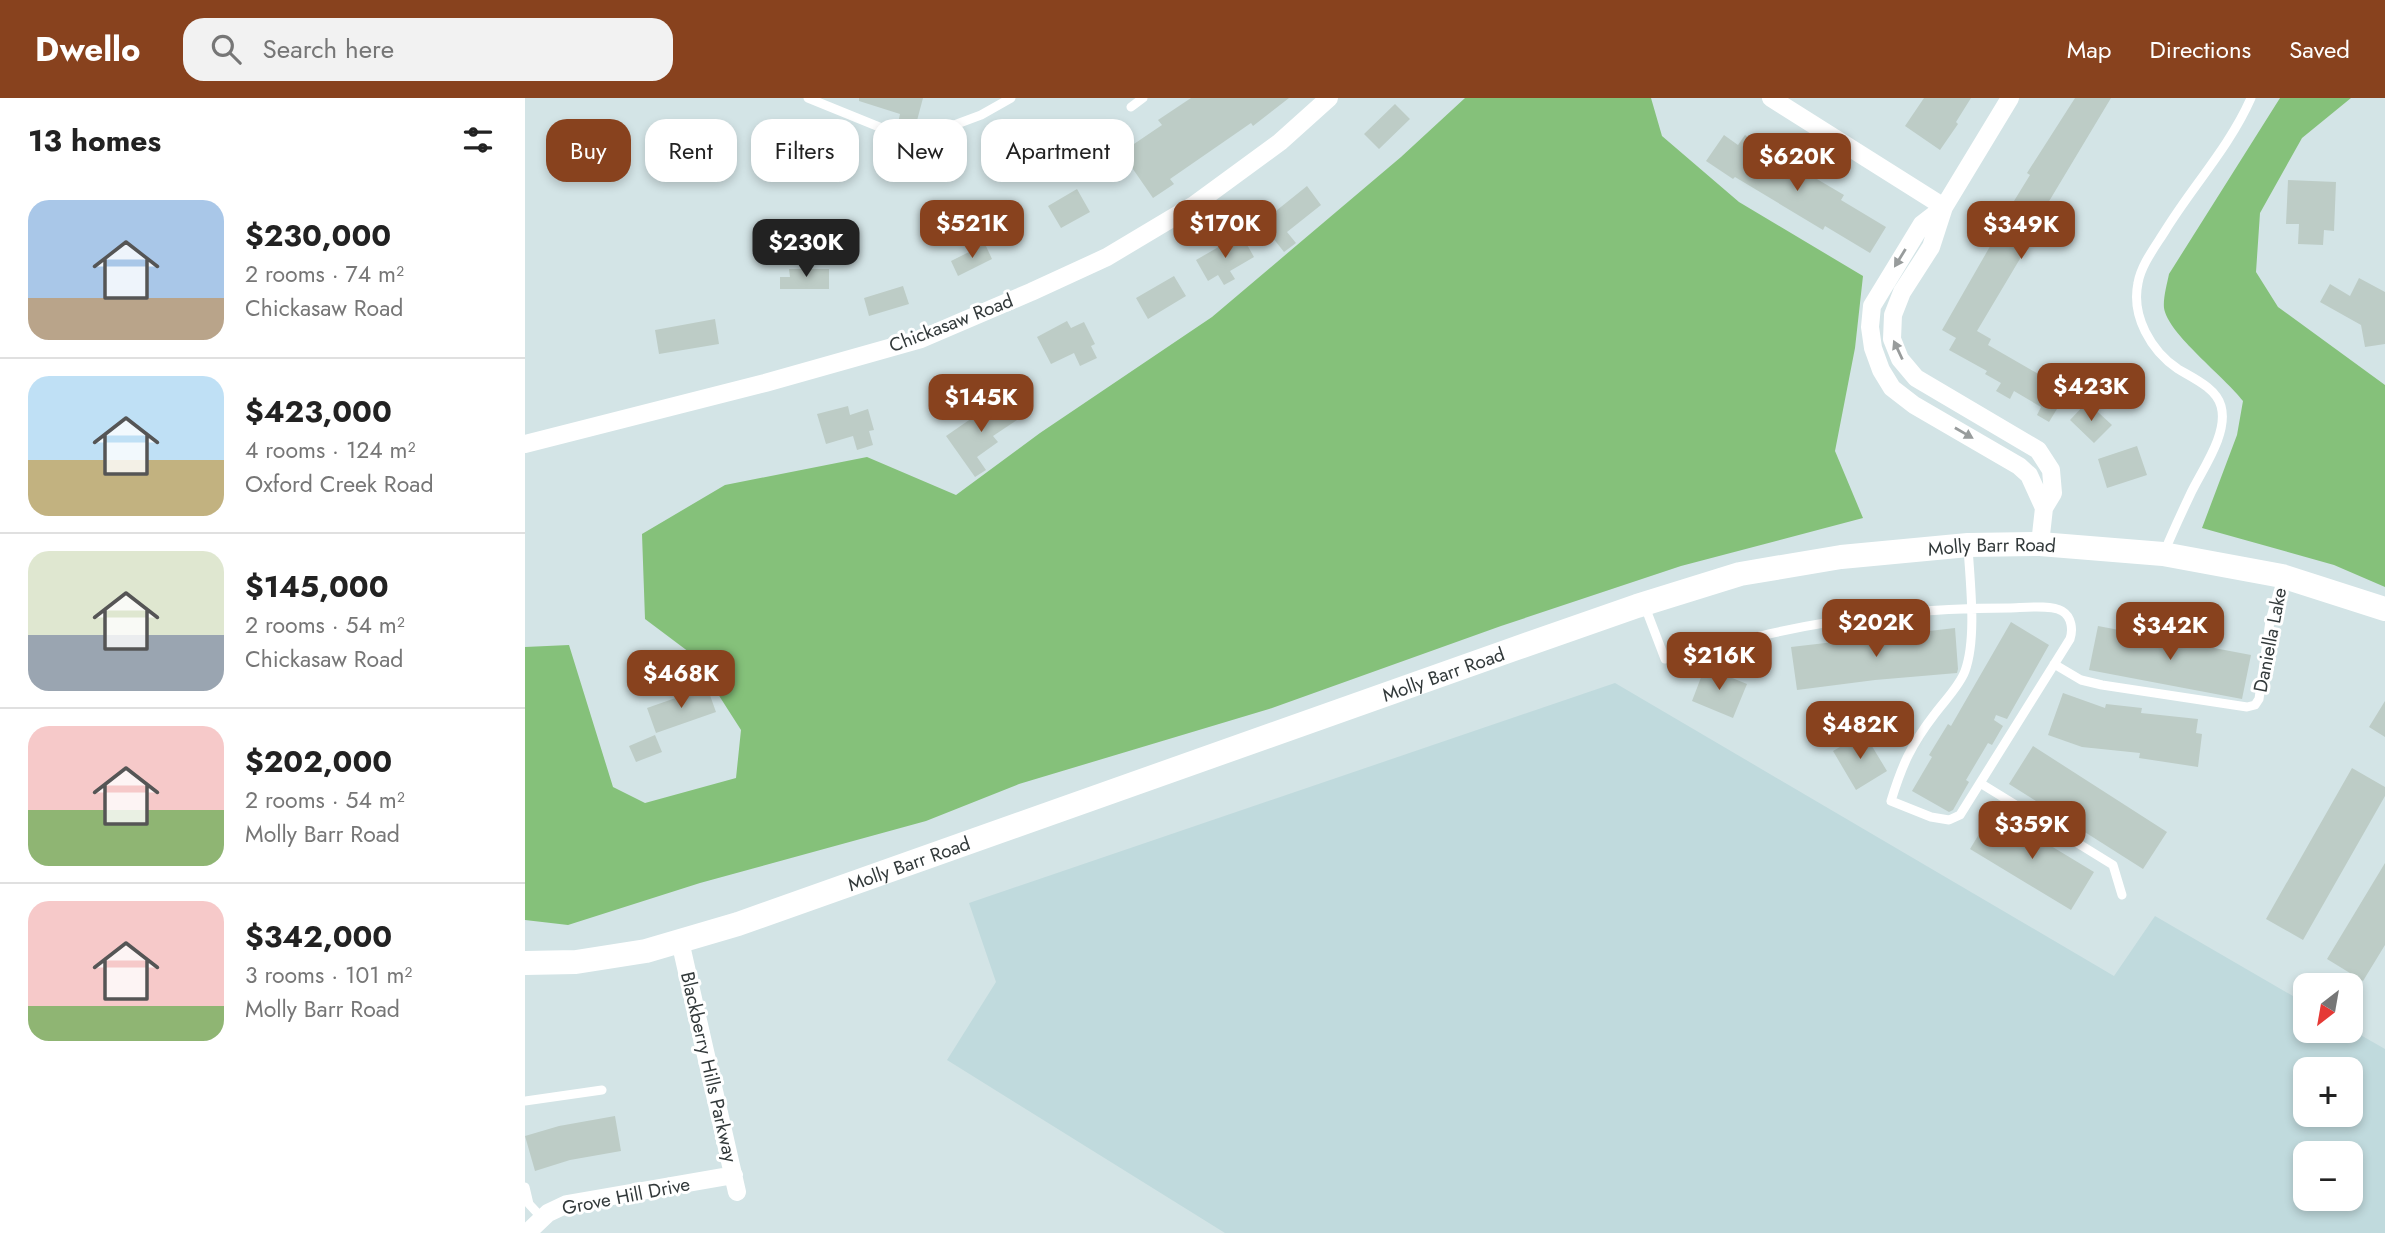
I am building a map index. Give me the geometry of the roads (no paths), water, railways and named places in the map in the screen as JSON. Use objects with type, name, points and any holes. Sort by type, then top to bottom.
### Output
[{"type":"main road","name":"Molly Barr Road","points":[[525,962],[576,962],[646,951],[752,919],[1644,604],[1753,572],[1841,557],[1968,545],[2040,544],[2163,554],[2282,576],[2385,609]]},
{"type":"street","name":"Chickasaw Road","points":[[525,444],[765,383],[921,339],[1031,292],[1107,257],[1193,205],[1280,142],[1329,98]]},
{"type":"street","points":[[1771,98],[1944,207]]},
{"type":"street","points":[[2010,98],[1944,207],[1931,247],[1902,292],[1893,315],[1892,339],[1901,359],[1915,376],[1944,396],[2038,450],[2051,470],[2053,493],[2044,508],[2040,544]]},
{"type":"street","points":[[1944,207],[1922,224],[1872,306],[1870,327],[1873,348],[1892,388],[1901,396],[2019,466],[2029,475],[2044,508]]},
{"type":"street","name":"Blackberry Hills Parkway","points":[[680,941],[735,1184]]},
{"type":"street","name":"Grove Hill Drive","points":[[527,1233],[542,1218],[567,1204],[735,1184]]},
{"type":"lane","points":[[807,98],[899,135],[922,137],[981,115],[1011,98]]},
{"type":"lane","points":[[1131,107],[1143,98]]},
{"type":"lane","points":[[2163,554],[2191,492],[2214,450],[2222,407],[2215,395],[2200,382],[2158,354],[2142,327],[2137,304],[2138,282],[2151,253],[2228,138],[2251,98]]},
{"type":"lane","points":[[1901,396],[1915,376]]},
{"type":"lane","points":[[1644,604],[1665,659],[1771,633],[1865,617],[1971,608],[2061,610],[2069,618],[2072,631],[2070,639],[1960,816],[1949,820],[1931,817],[1891,801],[1902,763],[1965,672],[1969,657],[1971,608],[1968,545]]},
{"type":"lane","name":"Daniella Lake","points":[[2054,664],[2081,680],[2102,685],[2247,707],[2255,705],[2259,699],[2270,621],[2282,576]]},
{"type":"lane","points":[[1980,783],[2113,865],[2122,895]]},
{"type":"lane","points":[[525,1101],[602,1090]]},
{"type":"lane","points":[[525,1187],[529,1204],[542,1218]]}]
